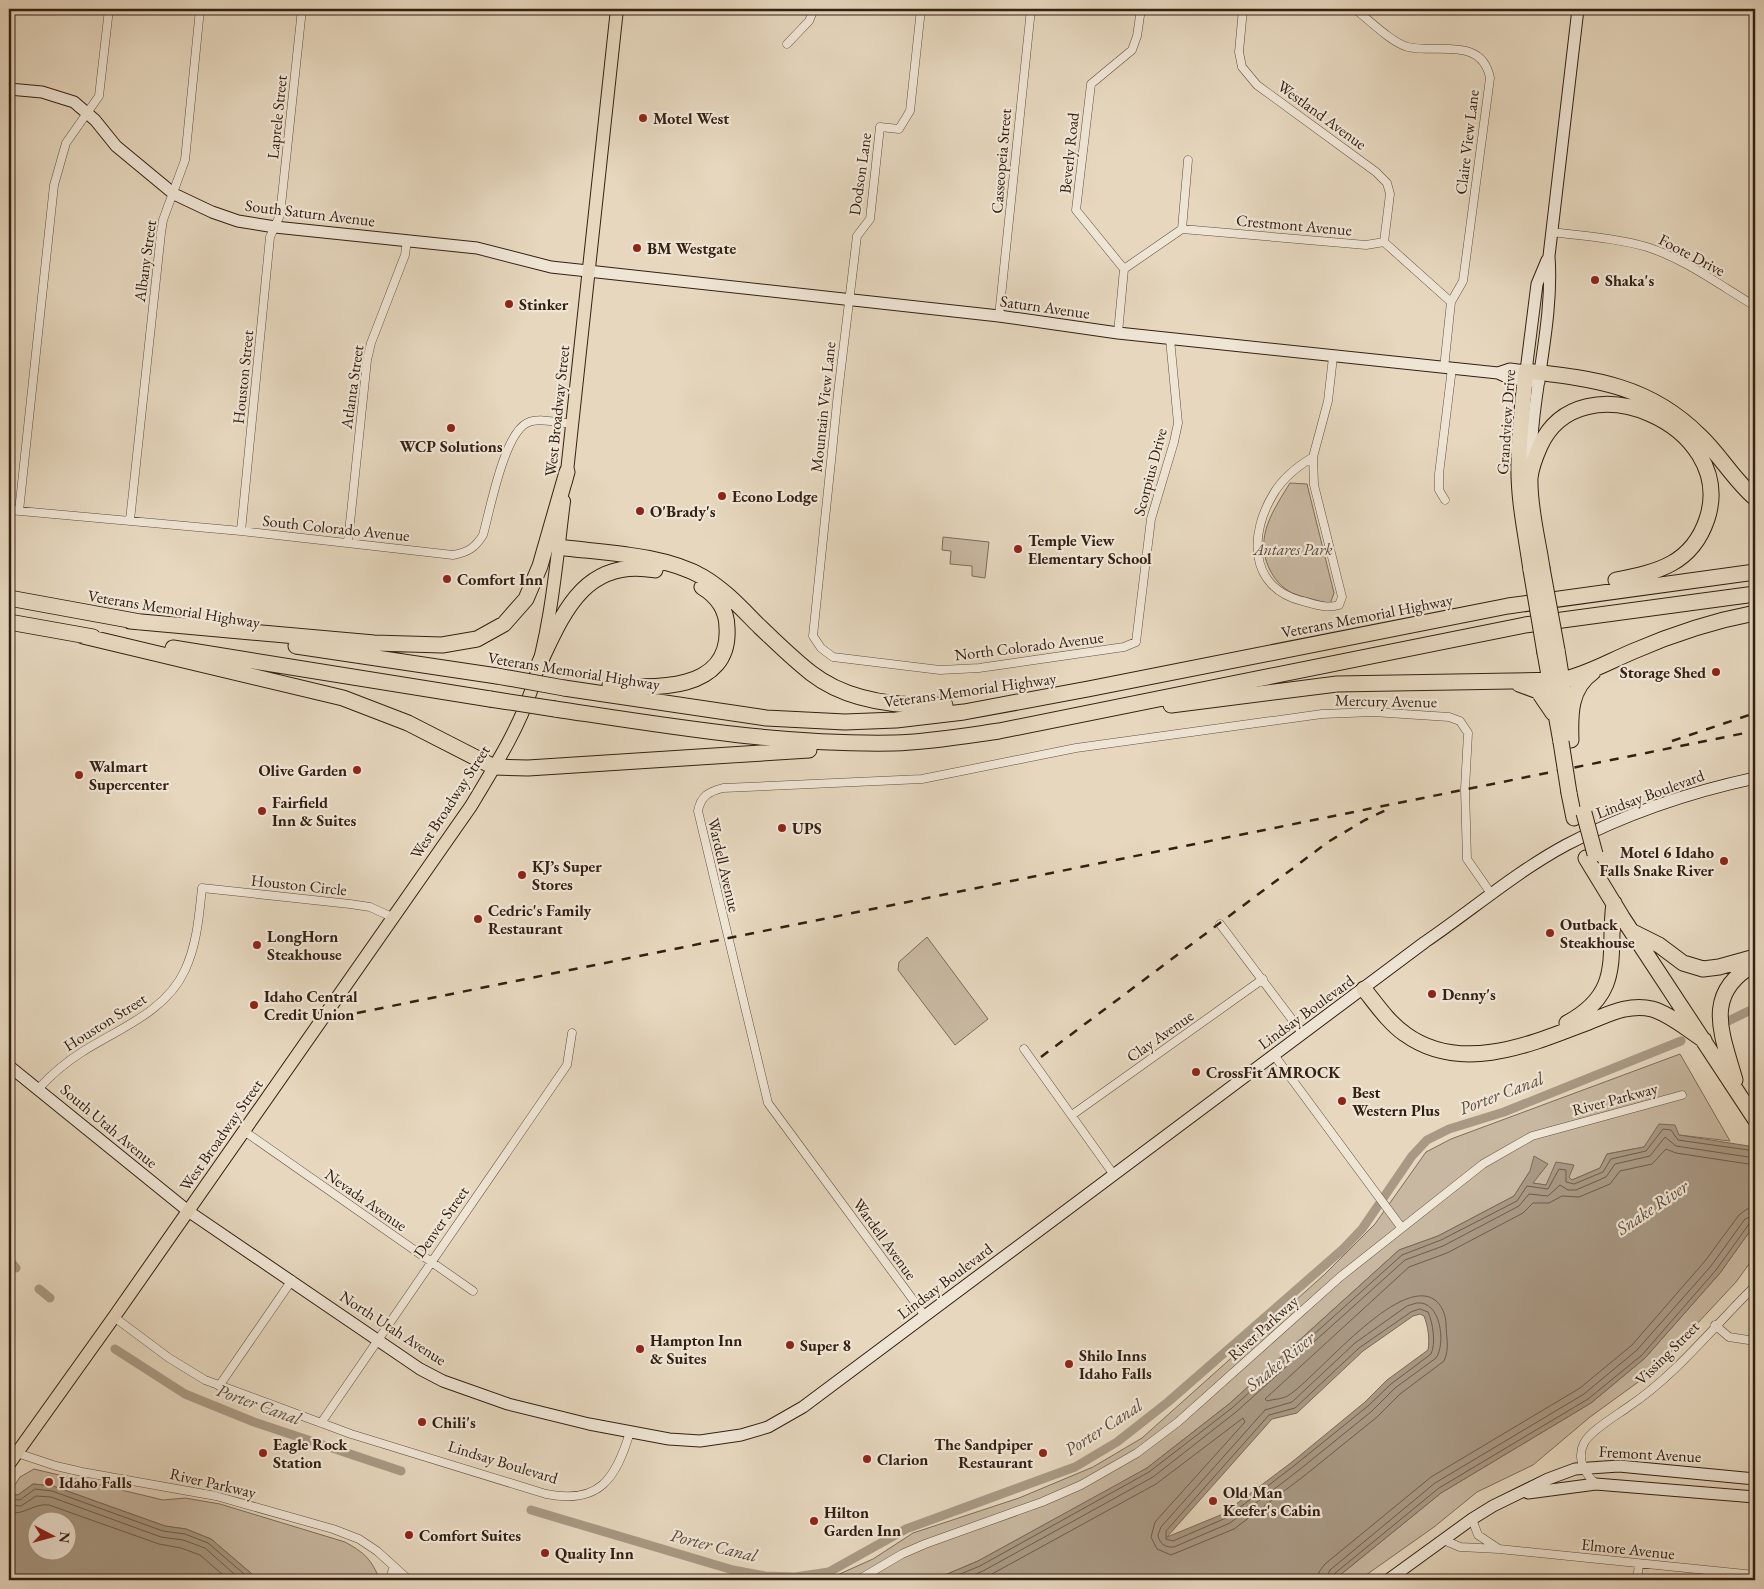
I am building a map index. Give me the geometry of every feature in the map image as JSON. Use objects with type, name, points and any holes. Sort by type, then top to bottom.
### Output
[{"type":"highway","points":[[1508,606],[1653,573],[1682,559],[1702,534],[1710,509],[1711,483],[1705,462],[1696,447],[1682,432],[1659,414],[1614,393],[1533,376]]},
{"type":"highway","points":[[1533,376],[1605,382],[1651,398],[1674,412],[1701,436],[1744,489],[1755,498]]},
{"type":"highway","name":"Grandview Drive","points":[[1533,376],[1519,464],[1520,502],[1537,569],[1557,681],[1564,739]]},
{"type":"highway","points":[[1530,478],[1536,455],[1544,437],[1558,421],[1578,409],[1602,404],[1625,406],[1658,418],[1682,432]]},
{"type":"highway","points":[[130,621],[374,643],[442,645],[477,639],[504,624],[526,599],[540,566],[567,472]]},
{"type":"highway","name":"Grandview Drive","points":[[1530,478],[1537,569]]},
{"type":"highway","points":[[558,547],[665,563],[693,572],[724,592],[812,674],[858,697],[908,705],[933,706],[1088,689]]},
{"type":"highway","points":[[539,664],[570,603],[593,581],[618,570],[652,569],[674,574],[710,591],[722,606],[727,620],[728,635],[724,649],[717,663],[689,682],[656,688],[564,684]]},
{"type":"highway","name":"Veterans Memorial Highway","points":[[9,598],[130,621],[497,676],[564,684],[766,718],[845,722],[887,720],[964,712],[1508,606],[1755,572]]},
{"type":"highway","points":[[999,731],[1525,625],[1755,594]]},
{"type":"highway","points":[[84,636],[343,698],[408,723],[494,767],[528,768],[896,743],[999,731],[1301,688],[1367,683],[1557,681],[1590,672],[1660,640],[1706,623],[1755,613]]},
{"type":"highway","points":[[9,622],[84,636],[221,655],[721,734],[787,740],[896,743]]},
{"type":"highway","points":[[1564,739],[1574,696],[1579,686],[1586,677],[1614,660]]},
{"type":"highway","points":[[1507,681],[1529,687],[1542,695],[1552,709],[1564,739],[1579,815],[1600,880],[1631,931],[1755,1118]]},
{"type":"highway","points":[[1497,1051],[1570,1022],[1587,1010],[1598,998],[1606,984],[1612,966],[1613,952],[1610,930],[1614,903]]},
{"type":"highway","points":[[1631,931],[1658,945],[1683,963],[1703,969],[1719,968],[1755,957]]},
{"type":"highway","points":[[1740,1096],[1721,1033],[1719,1014],[1725,991],[1734,980],[1755,964]]},
{"type":"highway","points":[[1364,989],[1404,1034],[1433,1049],[1461,1054],[1497,1051],[1546,1038],[1616,1011],[1634,1008],[1652,1009],[1662,1013],[1704,1040]]},
{"type":"main road","name":"West Broadway Street","points":[[9,1464],[114,1318],[392,916],[471,806],[521,716],[539,664],[550,613],[573,424],[617,9]]},
{"type":"street","points":[[19,510],[54,186],[66,143],[99,96],[109,9]]},
{"type":"street","name":"Albany Street","points":[[130,520],[161,233],[163,220],[185,160],[200,9]]},
{"type":"street","name":"Laprele Street","points":[[275,227],[280,215],[302,9]]},
{"type":"street","points":[[787,44],[809,21],[814,9]]},
{"type":"street","name":"Dodson Lane","points":[[849,299],[857,236],[870,219],[880,127],[899,129],[910,111],[921,9]]},
{"type":"street","name":"Casseopeia Street","points":[[999,316],[1030,9]]},
{"type":"street","name":"Beverly Road","points":[[1124,268],[1076,210],[1091,84],[1132,50],[1137,36],[1141,9]]},
{"type":"street","name":"Westland Avenue","points":[[1243,9],[1239,52],[1242,67],[1257,85],[1376,172],[1387,183],[1390,194],[1384,242]]},
{"type":"street","name":"Claire View Lane","points":[[1355,9],[1394,39],[1408,47],[1465,50],[1478,57],[1487,66],[1490,78],[1463,281],[1452,302],[1439,474],[1439,490],[1445,500]]},
{"type":"street","name":"Grandview Drive","points":[[1530,478],[1533,376],[1551,286],[1548,256],[1578,9]]},
{"type":"street","name":"South Saturn Avenue","points":[[9,89],[42,92],[74,102],[87,113],[116,146],[174,194],[212,212],[238,220],[275,227],[476,248],[551,267],[588,271]]},
{"type":"street","points":[[1118,333],[1124,268],[1182,228],[1188,160]]},
{"type":"street","name":"Houston Street","points":[[241,531],[270,237],[275,227]]},
{"type":"street","name":"Crestmont Avenue","points":[[1182,228],[1356,244],[1384,242]]},
{"type":"street","name":"Foote Drive","points":[[1551,232],[1616,240],[1648,248],[1672,257],[1755,306]]},
{"type":"street","name":"Atlanta Street","points":[[348,542],[367,360],[371,343],[405,255],[407,240]]},
{"type":"street","points":[[1384,242],[1452,302]]},
{"type":"street","name":"Saturn Avenue","points":[[588,271],[999,316],[1118,333],[1333,357],[1498,373],[1510,369],[1533,376]]},
{"type":"street","name":"Mountain View Lane","points":[[813,636],[849,299]]},
{"type":"street","name":"Scorpius Drive","points":[[1136,642],[1151,519],[1178,423],[1170,339]]},
{"type":"street","points":[[1313,457],[1295,468],[1274,493],[1260,525],[1256,550],[1260,568],[1279,592],[1292,598],[1329,608],[1339,605],[1342,597],[1314,485],[1313,457],[1328,401],[1333,357]]},
{"type":"street","name":"South Colorado Avenue","points":[[9,510],[130,520],[453,554],[467,552],[476,546],[483,535],[506,454],[512,439],[520,427],[529,422],[540,421],[573,424]]},
{"type":"street","name":"North Colorado Avenue","points":[[813,636],[821,648],[833,657],[940,670],[982,668],[1124,647],[1136,642]]},
{"type":"street","name":"Mercury Avenue","points":[[1128,740],[1322,714],[1373,712],[1449,717],[1460,721],[1468,733],[1465,789],[1467,858],[1492,895]]},
{"type":"street","name":"Wardell Avenue","points":[[925,1316],[768,1103],[698,812],[700,802],[705,794],[723,788],[922,780],[1076,748],[1128,740]]},
{"type":"street","name":"Lindsay Boulevard","points":[[114,1318],[190,1373],[219,1386],[321,1422],[513,1484],[565,1497],[584,1495],[596,1490],[610,1478],[620,1462],[630,1432],[669,1439],[700,1441],[741,1435],[768,1427],[802,1408],[1425,942],[1540,861],[1600,828],[1690,795],[1755,778]]},
{"type":"street","name":"Houston Street","points":[[38,1089],[80,1053],[145,1016],[170,992],[184,972],[192,954],[198,931],[202,888]]},
{"type":"street","name":"Houston Circle","points":[[202,888],[350,904],[370,907],[392,916]]},
{"type":"street","points":[[1220,924],[1303,1034]]},
{"type":"street","name":"Clay Avenue","points":[[1072,1115],[1263,979]]},
{"type":"street","name":"Denver Street","points":[[321,1422],[567,1065],[572,1033]]},
{"type":"street","points":[[1024,1049],[1114,1175]]},
{"type":"street","points":[[1274,1055],[1401,1226]]},
{"type":"street","name":"South Utah Avenue","points":[[9,1066],[188,1212]]},
{"type":"street","name":"River Parkway","points":[[858,1580],[902,1554],[1042,1502],[1081,1485],[1137,1454],[1178,1422],[1340,1277],[1401,1226],[1483,1164],[1532,1136],[1682,1095]]},
{"type":"street","name":"Nevada Avenue","points":[[244,1130],[472,1291]]},
{"type":"street","name":"North Utah Avenue","points":[[188,1212],[292,1280],[420,1369],[466,1390],[508,1404],[630,1432]]},
{"type":"street","points":[[219,1386],[292,1280]]},
{"type":"street","name":"Vissing Street","points":[[1583,1467],[1581,1452],[1588,1437],[1655,1389],[1755,1286]]},
{"type":"street","points":[[1716,1325],[1729,1336],[1755,1341]]},
{"type":"street","name":"River Parkway","points":[[17,1453],[56,1466],[248,1504],[360,1540],[377,1551],[409,1580]]},
{"type":"street","points":[[1583,1467],[1585,1473],[1596,1484]]},
{"type":"street","name":"Fremont Avenue","points":[[1390,1579],[1446,1540],[1472,1519],[1548,1479],[1583,1467],[1640,1467],[1755,1479]]},
{"type":"street","name":"Fremont Avenue","points":[[1519,1494],[1596,1484],[1755,1497]]},
{"type":"street","name":"Elmore Avenue","points":[[1472,1519],[1478,1535],[1498,1549]]},
{"type":"street","name":"Elmore Avenue","points":[[1446,1540],[1460,1548],[1498,1549],[1755,1575]]},
{"type":"street","points":[[1638,1580],[1639,1564]]},
{"type":"street","points":[[391,1580],[393,1566]]},
{"type":"green space","name":"Antares Park","points":[[1290,483],[1307,484],[1334,593],[1330,604],[1297,595],[1284,588],[1273,576],[1265,557],[1265,534],[1268,524],[1272,513]]},
{"type":"green space","points":[[943,537],[989,542],[985,578],[972,576],[972,566],[950,564],[951,551],[942,550]]},
{"type":"green space","points":[[927,937],[988,1019],[955,1045],[898,970],[899,962]]},
{"type":"green space","points":[[1680,1054],[1730,1141],[1679,1135],[1644,1147],[1607,1154],[1600,1168],[1572,1180],[1569,1178],[1546,1185],[1532,1183],[1530,1171],[1514,1196],[1438,1236],[1399,1250],[1229,1404],[1147,1468],[978,1561],[933,1580],[826,1580],[873,1559],[913,1533],[1019,1498],[1093,1467],[1142,1438],[1325,1274],[1375,1224],[1426,1152],[1451,1139]]},
{"type":"green space","points":[[1755,1224],[1755,1256],[1736,1282],[1652,1372],[1590,1417],[1533,1465],[1477,1492],[1434,1527],[1359,1580],[1334,1580],[1441,1493],[1591,1403],[1645,1358],[1720,1273]]},
{"type":"green space","points":[[34,1469],[163,1500],[185,1498],[220,1504],[345,1542],[367,1557],[380,1580],[259,1580],[211,1539],[186,1529],[165,1526],[53,1486],[33,1484],[18,1495],[9,1494],[20,1477]]},
{"type":"water","name":"Snake River","points":[[1659,1124],[1675,1125],[1679,1135],[1755,1147],[1755,1224],[1720,1273],[1645,1358],[1591,1403],[1441,1493],[1334,1580],[933,1580],[978,1561],[1147,1468],[1229,1404],[1399,1250],[1438,1236],[1514,1196],[1530,1171],[1534,1156],[1548,1164],[1533,1183],[1546,1185],[1556,1162],[1574,1165],[1569,1177],[1572,1180],[1600,1168],[1607,1154],[1644,1147]],"holes":[[[1420,1314],[1424,1316],[1427,1324],[1428,1350],[1387,1380],[1365,1402],[1292,1462],[1223,1514],[1167,1537],[1272,1419],[1297,1413],[1363,1351],[1413,1316]]]},
{"type":"water","points":[[33,1484],[53,1486],[165,1526],[186,1529],[211,1539],[259,1580],[9,1580],[9,1494],[18,1495]]},
{"type":"waterway","name":"Porter Canal","points":[[1722,1024],[1755,1008]]},
{"type":"waterway","name":"Porter Canal","points":[[531,1510],[733,1570],[765,1576],[795,1577],[829,1572],[906,1529],[1075,1467],[1117,1442],[1168,1402],[1342,1250],[1362,1229],[1412,1156],[1427,1140],[1449,1129],[1504,1112],[1681,1041]]},
{"type":"waterway","name":"Porter Canal","points":[[9,1260],[16,1268]]},
{"type":"waterway","name":"Porter Canal","points":[[39,1289],[50,1298]]},
{"type":"waterway","name":"Porter Canal","points":[[115,1349],[185,1394],[254,1422],[401,1471]]},
{"type":"railway","points":[[1672,741],[1755,713]]},
{"type":"railway","points":[[357,1013],[1755,731]]},
{"type":"railway","points":[[1041,1057],[1328,842],[1386,810]]},
{"type":"place","name":"Motel West","points":[[643,118]]},
{"type":"place","name":"BM Westgate","points":[[637,248]]},
{"type":"place","name":"Shaka's","points":[[1595,280]]},
{"type":"place","name":"Stinker","points":[[509,304]]},
{"type":"place","name":"WCP Solutions","points":[[451,428]]},
{"type":"place","name":"Econo Lodge","points":[[722,496]]},
{"type":"place","name":"O'Brady's","points":[[640,511]]},
{"type":"place","name":"Temple View Elementary School","points":[[1018,549]]},
{"type":"place","name":"Comfort Inn","points":[[447,579]]},
{"type":"place","name":"Storage Shed","points":[[1716,672]]},
{"type":"place","name":"Olive Garden","points":[[357,770]]},
{"type":"place","name":"Walmart Supercenter","points":[[79,775]]},
{"type":"place","name":"Fairfield Inn & Suites","points":[[262,811]]},
{"type":"place","name":"UPS","points":[[782,828]]},
{"type":"place","name":"Motel 6 Idaho Falls Snake River","points":[[1724,861]]},
{"type":"place","name":"KJ’s Super Stores","points":[[522,875]]},
{"type":"place","name":"Cedric's Family Restaurant","points":[[478,919]]},
{"type":"place","name":"Outback Steakhouse","points":[[1550,933]]},
{"type":"place","name":"LongHorn Steakhouse","points":[[257,945]]},
{"type":"place","name":"Denny's","points":[[1432,994]]},
{"type":"place","name":"Idaho Central Credit Union","points":[[254,1005]]},
{"type":"place","name":"CrossFit AMROCK","points":[[1196,1072]]},
{"type":"place","name":"Best Western Plus","points":[[1342,1101]]},
{"type":"place","name":"Super 8","points":[[790,1345]]},
{"type":"place","name":"Hampton Inn & Suites","points":[[640,1349]]},
{"type":"place","name":"Shilo Inns Idaho Falls","points":[[1069,1364]]},
{"type":"place","name":"Chili's","points":[[422,1422]]},
{"type":"place","name":"Eagle Rock Station","points":[[263,1453]]},
{"type":"place","name":"The Sandpiper Restaurant","points":[[1043,1453]]},
{"type":"place","name":"Clarion","points":[[867,1459]]},
{"type":"place","name":"Idaho Falls","points":[[49,1482]]},
{"type":"place","name":"Old Man Keefer's Cabin","points":[[1213,1501]]},
{"type":"place","name":"Hilton Garden Inn","points":[[814,1521]]},
{"type":"place","name":"Comfort Suites","points":[[409,1535]]},
{"type":"place","name":"Quality Inn","points":[[545,1553]]}]
